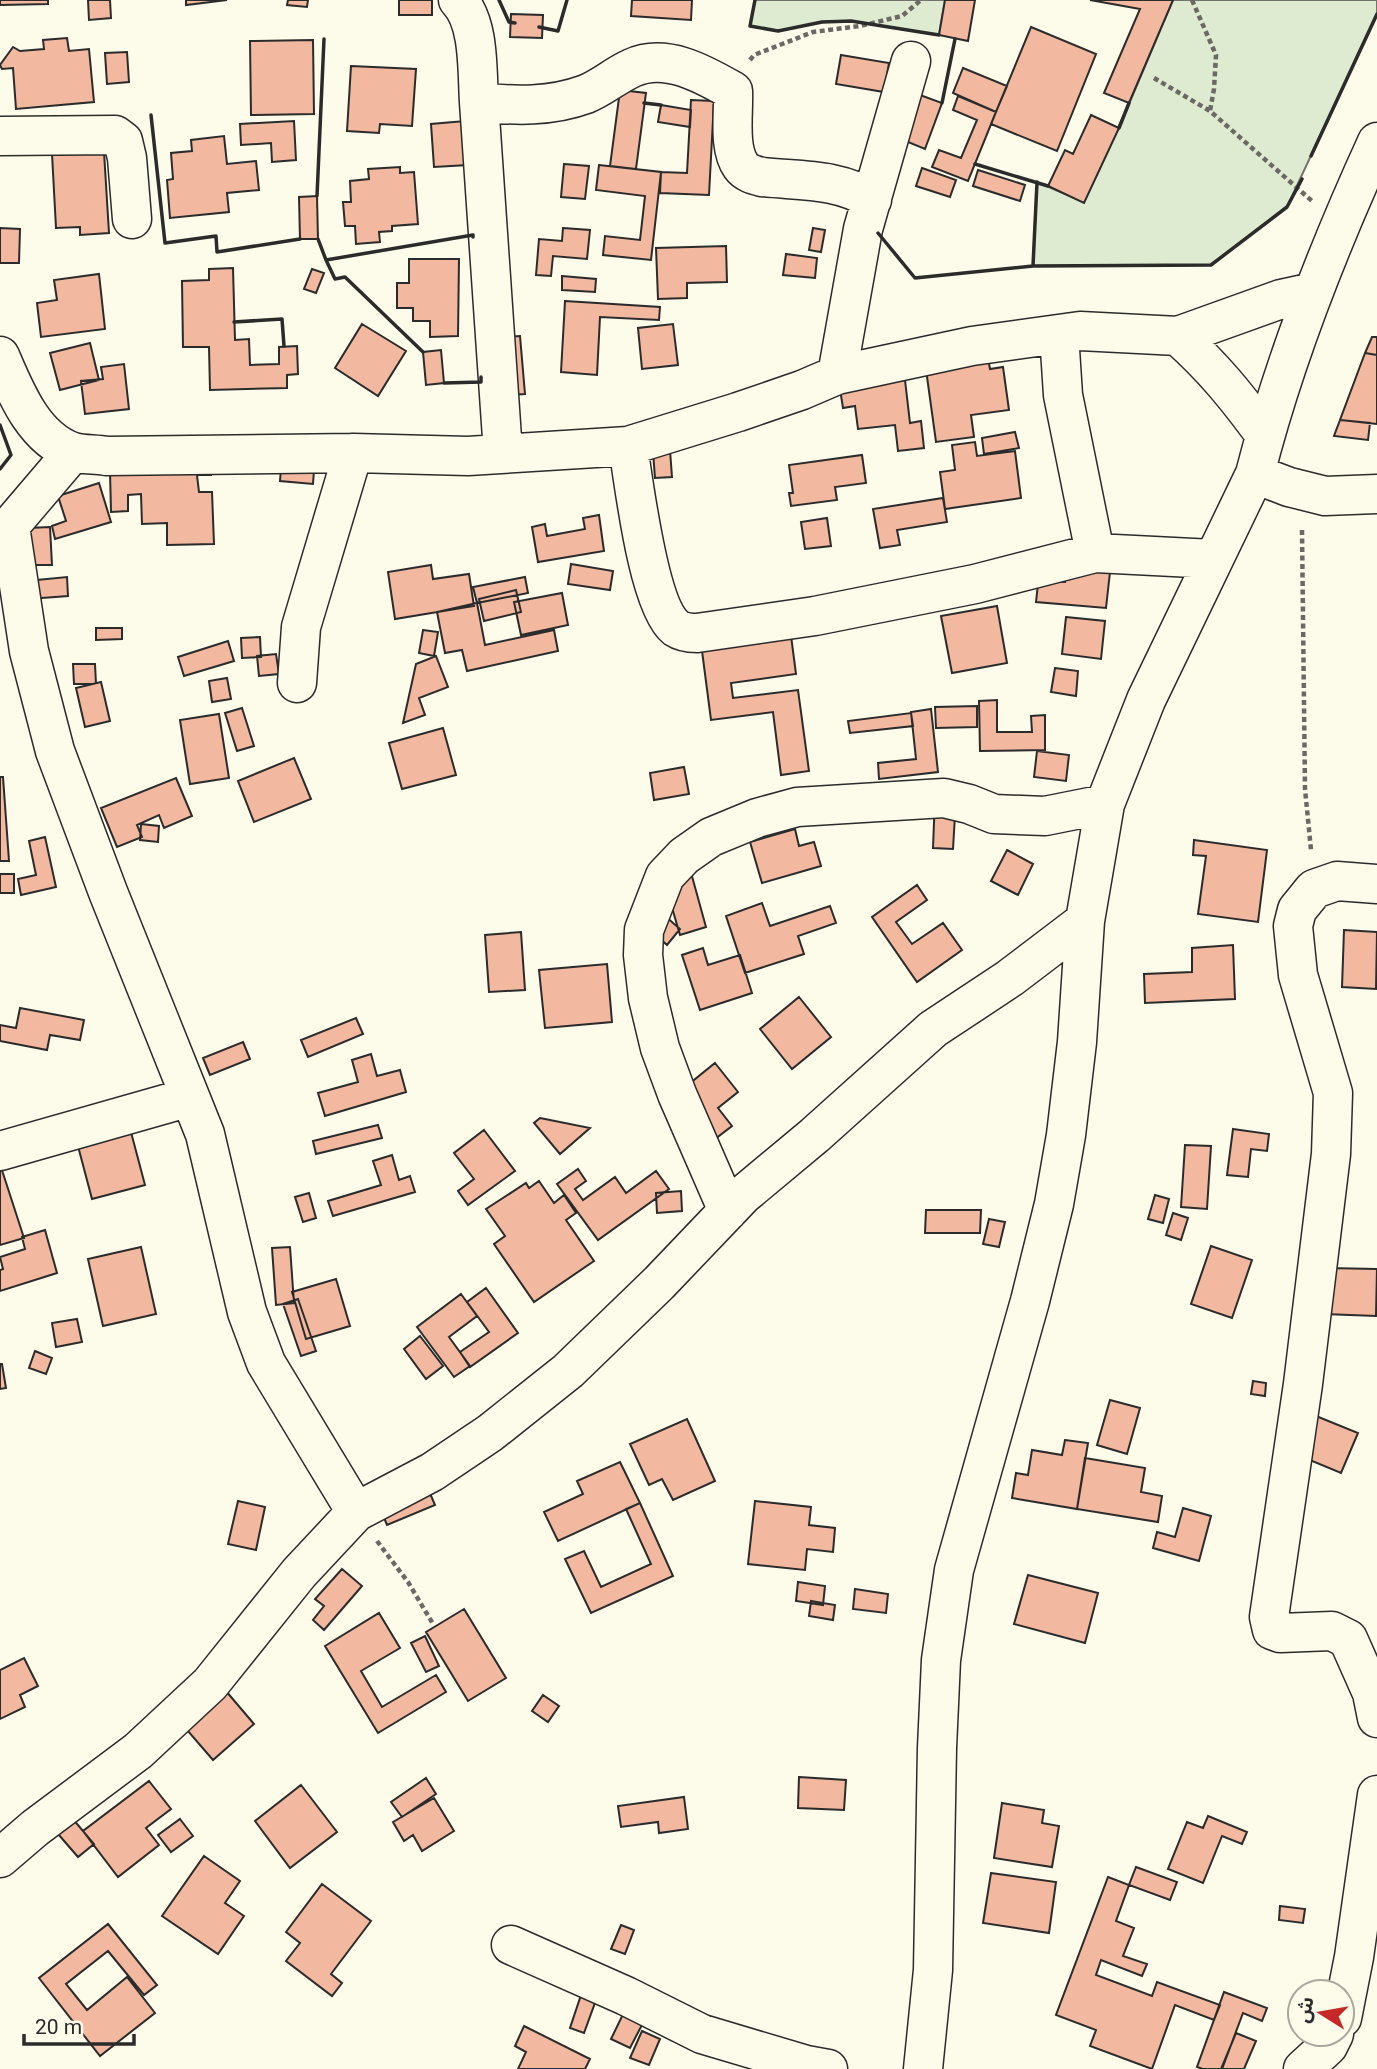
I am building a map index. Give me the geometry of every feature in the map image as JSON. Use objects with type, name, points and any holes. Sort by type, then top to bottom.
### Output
[{"type":"street","points":[[458,0],[464,6],[473,27],[503,453]]},
{"type":"street","points":[[838,375],[863,229],[911,61]]},
{"type":"street","points":[[480,102],[523,106],[555,102],[584,95],[606,85],[633,67],[655,62],[683,67],[733,91],[735,149],[741,166],[750,174],[840,185],[858,191],[872,200]]},
{"type":"street","points":[[0,136],[115,135],[123,141],[127,158],[132,219]]},
{"type":"street","points":[[923,2069],[933,1969],[941,1660],[954,1570],[1030,1301],[1054,1204],[1066,1135],[1077,1042],[1086,921],[1105,804],[1146,700],[1255,474],[1265,435],[1313,292],[1339,225],[1377,142]]},
{"type":"street","points":[[0,356],[27,413],[50,438],[73,452],[106,456],[353,453],[455,456],[628,446],[750,408],[838,375],[972,346],[1080,331],[1178,336],[1281,299],[1313,292]]},
{"type":"street","points":[[1059,334],[1063,395],[1095,552]]},
{"type":"street","points":[[1178,336],[1208,363],[1265,435]]},
{"type":"street","points":[[628,446],[645,555],[667,618],[677,628],[686,632],[697,633],[815,616],[975,584],[1095,552],[1213,559]]},
{"type":"street","points":[[73,452],[5,529],[29,651],[55,751],[205,1134],[247,1312],[266,1363],[356,1512]]},
{"type":"street","points":[[297,683],[302,627],[353,453]]},
{"type":"street","points":[[1255,474],[1289,487],[1325,496],[1377,494]]},
{"type":"street","points":[[728,1211],[677,1094],[660,1048],[648,998],[643,955],[644,930],[665,876],[684,856],[711,837],[757,818],[797,807],[944,798],[1007,816],[1045,816],[1105,804]]},
{"type":"street","points":[[1377,884],[1337,881],[1314,889],[1297,910],[1293,926],[1293,948],[1308,1014],[1333,1093],[1331,1154],[1303,1384],[1269,1617],[1272,1630],[1280,1633],[1332,1631],[1348,1639],[1372,1693],[1377,1718]]},
{"type":"street","points":[[0,1858],[35,1828],[138,1751],[210,1684],[299,1573],[356,1512],[432,1472],[490,1433],[568,1371],[659,1283],[743,1195],[933,1029],[1010,978],[1086,921]]},
{"type":"street","points":[[0,1151],[190,1097]]},
{"type":"street","points":[[1350,1978],[1377,1795]]},
{"type":"street","points":[[511,1945],[702,2034],[828,2069]]},
{"type":"street","points":[[1303,2069],[1326,2048]]},
{"type":"path","points":[[733,91],[744,66],[754,55],[813,32],[860,26],[902,16],[921,0]]},
{"type":"path","points":[[1192,0],[1216,55],[1210,111]]},
{"type":"path","points":[[1154,78],[1210,111],[1339,225]]},
{"type":"path","points":[[1307,491],[1301,547],[1304,582],[1302,620],[1305,789],[1314,889]]},
{"type":"path","points":[[356,1512],[408,1582],[433,1625]]},
{"type":"green space","points":[[755,0],[945,0],[939,35],[851,21],[822,22],[778,31],[750,26]]},
{"type":"green space","points":[[1173,0],[1377,0],[1377,14],[1287,207],[1211,265],[1033,266],[1037,182],[1084,202]]},
{"type":"building","points":[[0,0],[48,0],[48,4],[0,5]]},
{"type":"building","points":[[88,0],[110,0],[111,18],[89,20]]},
{"type":"building","points":[[186,0],[227,0],[186,5]]},
{"type":"building","points":[[288,0],[308,0],[307,7],[287,5]]},
{"type":"building","points":[[399,0],[432,0],[432,15],[399,15]]},
{"type":"building","points":[[632,0],[692,0],[691,20],[631,16]]},
{"type":"building","points":[[945,0],[975,0],[968,41],[939,35]]},
{"type":"building","points":[[1090,0],[1173,0],[1129,103],[1104,93],[1140,9]]},
{"type":"building","points":[[511,14],[543,15],[542,38],[510,37]]},
{"type":"building","points":[[1031,27],[1096,54],[1057,151],[991,124]]},
{"type":"building","points":[[67,38],[69,51],[89,49],[94,102],[16,109],[13,68],[2,69],[0,65],[13,47],[20,51],[44,49],[43,40]]},
{"type":"building","points":[[313,40],[314,114],[251,115],[250,41]]},
{"type":"building","points":[[127,52],[129,82],[107,84],[105,53]]},
{"type":"building","points":[[841,55],[889,63],[884,92],[836,84]]},
{"type":"building","points":[[351,66],[416,69],[412,126],[380,124],[379,133],[347,131]]},
{"type":"building","points":[[963,68],[1007,86],[996,112],[953,93]]},
{"type":"building","points":[[620,90],[646,93],[636,169],[610,166]]},
{"type":"building","points":[[920,95],[942,103],[925,149],[903,140]]},
{"type":"building","points":[[958,96],[996,112],[968,181],[932,167],[939,150],[961,158],[977,120],[953,110]]},
{"type":"building","points":[[691,100],[714,101],[709,195],[660,193],[661,172],[687,173]]},
{"type":"building","points":[[661,105],[691,110],[690,127],[658,122]]},
{"type":"building","points":[[1091,115],[1119,128],[1084,203],[1048,186],[1065,150],[1073,154]]},
{"type":"building","points":[[294,121],[296,160],[272,162],[271,143],[241,145],[240,124]]},
{"type":"building","points":[[465,121],[468,165],[434,167],[431,124]]},
{"type":"building","points":[[224,136],[227,164],[256,161],[259,190],[227,193],[229,212],[170,218],[167,180],[173,179],[171,153],[192,151],[191,140]]},
{"type":"building","points":[[104,152],[109,233],[80,235],[80,227],[56,228],[52,154]]},
{"type":"building","points":[[564,164],[589,166],[585,199],[561,197]]},
{"type":"building","points":[[599,165],[661,172],[651,260],[603,255],[605,236],[640,240],[645,196],[596,190]]},
{"type":"building","points":[[400,167],[400,173],[414,172],[418,224],[392,226],[392,231],[379,232],[380,242],[356,244],[355,226],[345,226],[343,202],[351,202],[350,181],[369,179],[368,169]]},
{"type":"building","points":[[922,168],[956,180],[950,197],[916,186]]},
{"type":"building","points":[[978,170],[1025,185],[1020,201],[973,186]]},
{"type":"building","points":[[317,196],[318,239],[300,239],[299,197]]},
{"type":"building","points":[[0,228],[20,229],[19,263],[0,263]]},
{"type":"building","points":[[563,228],[590,230],[587,259],[553,256],[551,276],[536,275],[539,239],[562,241]]},
{"type":"building","points":[[813,228],[825,230],[821,252],[809,250]]},
{"type":"building","points":[[726,246],[727,282],[687,283],[687,298],[658,299],[656,248]]},
{"type":"building","points":[[786,254],[817,258],[815,278],[783,275]]},
{"type":"building","points":[[409,259],[459,259],[458,336],[430,337],[430,321],[413,321],[413,308],[397,308],[397,283],[409,283]]},
{"type":"building","points":[[233,268],[235,340],[249,339],[250,365],[279,364],[279,347],[297,346],[298,374],[287,375],[287,388],[210,390],[209,347],[183,347],[182,281],[209,280],[209,269]]},
{"type":"building","points":[[312,269],[324,273],[316,293],[304,289]]},
{"type":"building","points":[[99,274],[105,329],[41,337],[37,303],[57,300],[54,280]]},
{"type":"building","points":[[562,276],[596,279],[595,292],[562,290]]},
{"type":"building","points":[[565,301],[660,307],[659,320],[600,317],[597,375],[561,372]]},
{"type":"building","points":[[362,324],[406,351],[378,396],[335,368]]},
{"type":"building","points":[[673,324],[678,365],[642,369],[638,328]]},
{"type":"building","points":[[520,336],[525,394],[508,395],[502,337]]},
{"type":"building","points":[[1372,337],[1377,337],[1377,355],[1365,353]]},
{"type":"building","points":[[90,343],[99,380],[60,390],[50,353]]},
{"type":"building","points":[[986,347],[990,369],[1003,367],[1009,410],[971,415],[974,437],[936,442],[924,355]]},
{"type":"building","points":[[441,350],[444,383],[426,385],[423,352]]},
{"type":"building","points":[[1365,353],[1377,355],[1377,424],[1340,420]]},
{"type":"building","points":[[124,364],[129,409],[85,414],[81,381],[103,379],[101,367]]},
{"type":"building","points":[[905,380],[910,423],[921,421],[924,448],[898,451],[895,425],[858,429],[855,406],[843,408],[840,389]]},
{"type":"building","points":[[1340,420],[1370,423],[1368,440],[1334,436]]},
{"type":"building","points":[[1015,432],[1019,448],[984,454],[982,438]]},
{"type":"building","points":[[975,442],[977,456],[1015,451],[1021,498],[945,509],[940,472],[955,470],[952,445]]},
{"type":"building","points":[[670,450],[672,477],[655,478],[653,452]]},
{"type":"building","points":[[862,455],[866,483],[835,487],[837,500],[791,506],[789,493],[793,493],[789,465]]},
{"type":"building","points":[[211,466],[211,475],[197,475],[199,492],[212,492],[214,544],[167,545],[167,523],[142,524],[141,494],[128,495],[128,511],[111,512],[110,472]]},
{"type":"building","points":[[281,468],[314,470],[313,484],[280,481]]},
{"type":"building","points":[[99,483],[111,522],[55,539],[52,526],[66,521],[58,496]]},
{"type":"building","points":[[943,498],[947,522],[897,530],[900,545],[880,548],[873,509]]},
{"type":"building","points":[[599,515],[604,551],[538,562],[532,527],[545,524],[547,536],[585,529],[583,518]]},
{"type":"building","points":[[827,518],[831,546],[805,549],[801,522]]},
{"type":"building","points":[[50,527],[52,565],[30,565],[28,528]]},
{"type":"building","points":[[1041,557],[1052,581],[1065,582],[1067,559],[1111,563],[1106,608],[1036,602]]},
{"type":"building","points":[[571,564],[613,571],[610,590],[568,584]]},
{"type":"building","points":[[431,565],[433,579],[469,574],[474,606],[395,619],[388,572]]},
{"type":"building","points":[[67,577],[68,596],[29,599],[27,581]]},
{"type":"building","points":[[525,577],[528,593],[477,603],[473,587]]},
{"type":"building","points":[[516,590],[521,612],[484,621],[479,599]]},
{"type":"building","points":[[562,593],[568,625],[521,635],[514,602]]},
{"type":"building","points":[[477,603],[485,645],[554,630],[558,651],[467,671],[462,650],[445,653],[437,612]]},
{"type":"building","points":[[997,606],[1007,663],[952,673],[941,616]]},
{"type":"building","points":[[1066,617],[1105,621],[1101,659],[1062,654]]},
{"type":"building","points":[[96,628],[122,628],[122,639],[96,640]]},
{"type":"building","points":[[790,628],[796,674],[731,683],[733,698],[798,690],[809,771],[781,775],[773,712],[711,720],[702,651]]},
{"type":"building","points":[[423,630],[438,632],[434,656],[419,653]]},
{"type":"building","points":[[260,637],[261,657],[242,658],[241,638]]},
{"type":"building","points":[[228,641],[234,661],[184,676],[178,657]]},
{"type":"building","points":[[276,654],[279,674],[259,676],[257,656]]},
{"type":"building","points":[[436,656],[448,687],[419,698],[425,715],[403,723],[416,664]]},
{"type":"building","points":[[73,664],[95,664],[96,684],[74,684]]},
{"type":"building","points":[[1055,668],[1078,671],[1076,696],[1051,692]]},
{"type":"building","points":[[227,678],[231,699],[212,702],[209,681]]},
{"type":"building","points":[[101,682],[110,721],[85,727],[76,688]]},
{"type":"building","points":[[997,700],[997,732],[1032,732],[1031,716],[1045,715],[1045,750],[980,751],[979,701]]},
{"type":"building","points":[[977,706],[977,727],[936,728],[935,707]]},
{"type":"building","points":[[242,708],[254,746],[237,751],[225,713]]},
{"type":"building","points":[[931,709],[938,772],[879,779],[878,763],[916,759],[911,712]]},
{"type":"building","points":[[911,713],[913,726],[850,733],[848,721]]},
{"type":"building","points":[[219,714],[229,778],[190,784],[180,720]]},
{"type":"building","points":[[443,728],[456,775],[402,789],[389,743]]},
{"type":"building","points":[[1037,751],[1069,755],[1066,781],[1034,777]]},
{"type":"building","points":[[294,758],[311,799],[254,822],[238,781]]},
{"type":"building","points":[[684,767],[689,794],[654,800],[650,773]]},
{"type":"building","points":[[0,777],[3,777],[9,861],[0,861]]},
{"type":"building","points":[[176,778],[192,816],[164,828],[159,815],[137,825],[142,837],[117,847],[101,808]]},
{"type":"building","points":[[935,797],[956,798],[953,849],[933,848]]},
{"type":"building","points":[[141,824],[159,826],[158,842],[140,840]]},
{"type":"building","points":[[795,829],[799,846],[814,842],[821,866],[762,883],[750,842]]},
{"type":"building","points":[[45,837],[56,887],[21,895],[18,879],[36,875],[29,841]]},
{"type":"building","points":[[1194,840],[1267,850],[1258,922],[1198,914],[1206,856],[1193,855]]},
{"type":"building","points":[[1007,850],[1033,864],[1018,895],[991,881]]},
{"type":"building","points":[[690,869],[706,927],[680,935],[663,877]]},
{"type":"building","points":[[0,874],[14,874],[14,893],[0,893]]},
{"type":"building","points":[[917,885],[927,900],[896,922],[912,944],[943,923],[962,950],[917,982],[872,917]]},
{"type":"building","points":[[762,903],[770,926],[830,906],[836,923],[798,936],[804,954],[745,973],[726,916]]},
{"type":"building","points":[[656,908],[680,929],[667,945],[657,936]]},
{"type":"building","points":[[1344,930],[1377,932],[1376,989],[1342,987]]},
{"type":"building","points":[[521,932],[525,990],[489,992],[485,935]]},
{"type":"building","points":[[1233,945],[1235,999],[1145,1003],[1144,974],[1192,972],[1192,948]]},
{"type":"building","points":[[703,948],[708,965],[740,955],[752,993],[700,1010],[682,955]]},
{"type":"building","points":[[607,964],[612,1022],[545,1028],[539,970]]},
{"type":"building","points":[[799,997],[831,1037],[792,1069],[760,1029]]},
{"type":"building","points":[[20,1008],[84,1020],[80,1040],[50,1035],[47,1050],[0,1041],[0,1025],[16,1028]]},
{"type":"building","points":[[356,1018],[363,1034],[308,1057],[301,1040]]},
{"type":"building","points":[[243,1042],[250,1059],[210,1075],[203,1058]]},
{"type":"building","points":[[371,1054],[377,1076],[400,1070],[406,1092],[325,1116],[318,1093],[358,1082],[352,1060]]},
{"type":"building","points":[[715,1063],[738,1092],[718,1108],[732,1126],[715,1139],[678,1093]]},
{"type":"building","points":[[127,1117],[145,1185],[92,1199],[74,1131]]},
{"type":"building","points":[[540,1118],[590,1128],[560,1154],[534,1123]]},
{"type":"building","points":[[378,1125],[382,1138],[316,1154],[313,1141]]},
{"type":"building","points":[[1233,1129],[1269,1134],[1267,1151],[1251,1149],[1248,1177],[1227,1175]]},
{"type":"building","points":[[484,1130],[515,1171],[468,1205],[458,1191],[474,1179],[454,1153]]},
{"type":"building","points":[[1185,1145],[1211,1146],[1207,1209],[1181,1207]]},
{"type":"building","points":[[392,1155],[399,1180],[410,1176],[415,1192],[333,1216],[328,1201],[381,1185],[373,1161]]},
{"type":"building","points":[[0,1164],[24,1238],[0,1245]]},
{"type":"building","points":[[578,1169],[586,1181],[575,1189],[583,1200],[615,1177],[626,1193],[656,1171],[669,1189],[598,1240],[557,1184]]},
{"type":"building","points":[[539,1181],[554,1203],[564,1195],[576,1213],[566,1220],[594,1261],[534,1302],[494,1244],[505,1236],[486,1209],[526,1183],[529,1188]]},
{"type":"building","points":[[681,1191],[682,1211],[657,1213],[656,1193]]},
{"type":"building","points":[[309,1193],[316,1218],[303,1222],[295,1197]]},
{"type":"building","points":[[1155,1195],[1169,1199],[1163,1223],[1148,1219]]},
{"type":"building","points":[[926,1210],[981,1210],[980,1233],[925,1233]]},
{"type":"building","points":[[1173,1213],[1188,1218],[1181,1240],[1166,1235]]},
{"type":"building","points":[[989,1219],[1005,1222],[999,1247],[983,1244]]},
{"type":"building","points":[[45,1230],[57,1273],[0,1291],[0,1270],[3,1269],[0,1257],[25,1249],[22,1237]]},
{"type":"building","points":[[1211,1246],[1252,1260],[1232,1318],[1191,1304]]},
{"type":"building","points":[[141,1247],[156,1314],[103,1326],[88,1259]]},
{"type":"building","points":[[290,1247],[294,1303],[276,1305],[272,1248]]},
{"type":"building","points":[[1327,1268],[1377,1269],[1376,1316],[1324,1314]]},
{"type":"building","points":[[336,1279],[350,1326],[306,1339],[292,1292]]},
{"type":"building","points":[[486,1288],[518,1333],[470,1367],[460,1352],[489,1332],[467,1302]]},
{"type":"building","points":[[461,1294],[477,1316],[449,1337],[470,1366],[454,1377],[417,1327]]},
{"type":"building","points":[[298,1299],[316,1351],[301,1356],[283,1304]]},
{"type":"building","points":[[77,1319],[82,1342],[56,1347],[52,1323]]},
{"type":"building","points":[[420,1336],[443,1366],[426,1379],[404,1349]]},
{"type":"building","points":[[35,1351],[52,1358],[46,1374],[29,1368]]},
{"type":"building","points":[[0,1364],[6,1388],[0,1389]]},
{"type":"building","points":[[1253,1381],[1266,1383],[1265,1396],[1251,1394]]},
{"type":"building","points":[[1110,1400],[1140,1408],[1127,1454],[1097,1445]]},
{"type":"building","points":[[1316,1416],[1358,1433],[1341,1473],[1300,1456]]},
{"type":"building","points":[[687,1419],[715,1481],[673,1500],[662,1479],[649,1485],[630,1444]]},
{"type":"building","points":[[1065,1440],[1088,1443],[1077,1509],[1012,1498],[1016,1473],[1028,1475],[1032,1450],[1062,1455]]},
{"type":"building","points":[[1085,1458],[1145,1468],[1141,1492],[1162,1496],[1158,1522],[1077,1509]]},
{"type":"building","points":[[620,1462],[640,1503],[558,1541],[544,1512],[583,1494],[577,1481]]},
{"type":"building","points":[[423,1477],[435,1505],[387,1525],[375,1496]]},
{"type":"building","points":[[238,1501],[265,1507],[256,1550],[228,1544]]},
{"type":"building","points":[[755,1501],[811,1507],[809,1525],[835,1528],[833,1552],[807,1549],[805,1570],[748,1564]]},
{"type":"building","points":[[640,1503],[673,1576],[591,1613],[565,1559],[584,1551],[601,1587],[651,1564],[626,1509]]},
{"type":"building","points":[[1183,1508],[1211,1516],[1199,1561],[1153,1548],[1157,1532],[1175,1537]]},
{"type":"building","points":[[342,1569],[362,1586],[324,1630],[313,1620],[324,1606],[315,1599]]},
{"type":"building","points":[[1028,1575],[1098,1593],[1085,1643],[1014,1624]]},
{"type":"building","points":[[798,1582],[825,1586],[823,1605],[796,1601]]},
{"type":"building","points":[[855,1589],[888,1594],[886,1613],[853,1609]]},
{"type":"building","points":[[811,1601],[835,1605],[833,1620],[809,1616]]},
{"type":"building","points":[[464,1609],[506,1678],[468,1701],[426,1632]]},
{"type":"building","points":[[379,1613],[400,1648],[361,1671],[382,1707],[436,1675],[446,1692],[378,1733],[325,1646]]},
{"type":"building","points":[[425,1636],[439,1666],[426,1672],[411,1643]]},
{"type":"building","points":[[24,1658],[38,1686],[20,1695],[25,1707],[0,1719],[0,1670]]},
{"type":"building","points":[[220,1684],[254,1724],[213,1760],[187,1730]]},
{"type":"building","points":[[543,1695],[559,1706],[548,1722],[532,1711]]},
{"type":"building","points":[[799,1777],[846,1780],[844,1810],[798,1808]]},
{"type":"building","points":[[426,1778],[436,1794],[402,1817],[391,1802]]},
{"type":"building","points":[[149,1781],[171,1809],[146,1828],[159,1845],[118,1877],[83,1831]]},
{"type":"building","points":[[301,1785],[337,1832],[290,1868],[255,1821]]},
{"type":"building","points":[[684,1797],[688,1829],[659,1833],[658,1822],[621,1827],[618,1806]]},
{"type":"building","points":[[434,1798],[454,1831],[422,1851],[413,1835],[404,1841],[393,1822]]},
{"type":"building","points":[[1002,1803],[1044,1810],[1042,1823],[1059,1826],[1052,1867],[994,1858]]},
{"type":"building","points":[[62,1806],[94,1844],[78,1857],[46,1820]]},
{"type":"building","points":[[1208,1816],[1247,1832],[1242,1844],[1222,1836],[1203,1883],[1168,1869],[1187,1822],[1203,1828]]},
{"type":"building","points":[[180,1819],[193,1836],[171,1852],[158,1835]]},
{"type":"building","points":[[204,1856],[240,1881],[225,1903],[244,1916],[218,1954],[162,1916]]},
{"type":"building","points":[[1136,1867],[1177,1882],[1170,1900],[1129,1885]]},
{"type":"building","points":[[991,1873],[1056,1882],[1049,1933],[983,1923]]},
{"type":"building","points":[[1108,1877],[1129,1885],[1116,1921],[1134,1928],[1123,1956],[1147,1964],[1142,1976],[1101,1960],[1096,1975],[1152,1996],[1157,1982],[1220,2005],[1214,2020],[1175,2005],[1152,2069],[1090,2046],[1096,2030],[1056,2015]]},
{"type":"building","points":[[322,1884],[371,1921],[331,1974],[342,1983],[332,1996],[286,1961],[300,1943],[286,1932]]},
{"type":"building","points":[[1280,1906],[1305,1909],[1303,1923],[1279,1920]]},
{"type":"building","points":[[108,1924],[157,1985],[144,1995],[108,1951],[66,1984],[87,2010],[127,1977],[155,2013],[100,2056],[39,1978]]},
{"type":"building","points":[[621,1925],[634,1930],[625,1954],[611,1949]]},
{"type":"building","points":[[1224,1992],[1267,2008],[1262,2021],[1243,2013],[1222,2069],[1203,2069],[1197,2067]]},
{"type":"building","points":[[581,1995],[596,2000],[584,2033],[570,2028]]},
{"type":"building","points":[[625,2010],[645,2019],[630,2048],[611,2039]]},
{"type":"building","points":[[524,2026],[590,2059],[585,2069],[518,2069],[526,2052],[515,2046]]},
{"type":"building","points":[[642,2031],[660,2039],[649,2065],[630,2058]]},
{"type":"building","points":[[1236,2033],[1256,2041],[1244,2069],[1221,2069]]},
{"type":"wall","points":[[499,0],[509,22],[515,23]]},
{"type":"wall","points":[[539,27],[558,31],[567,0]]},
{"type":"wall","points":[[755,0],[750,26],[778,31],[822,22],[851,21],[939,35]]},
{"type":"wall","points":[[1311,156],[1377,14]]},
{"type":"wall","points":[[317,196],[324,39]]},
{"type":"wall","points":[[942,103],[955,39]]},
{"type":"wall","points":[[644,103],[661,105]]},
{"type":"wall","points":[[1119,128],[1129,103]]},
{"type":"wall","points":[[151,115],[165,243],[216,236],[217,252],[300,239]]},
{"type":"wall","points":[[975,164],[1048,186]]},
{"type":"wall","points":[[878,233],[915,278],[1033,266],[1211,265],[1287,207],[1302,179]]},
{"type":"wall","points":[[1033,266],[1037,182]]},
{"type":"wall","points":[[423,352],[345,277],[335,279],[326,260],[473,237]]},
{"type":"wall","points":[[318,239],[326,260]]},
{"type":"wall","points":[[234,322],[282,319],[284,346]]},
{"type":"wall","points":[[444,383],[481,382],[481,377]]},
{"type":"wall","points":[[0,425],[11,455],[0,469]]}]
